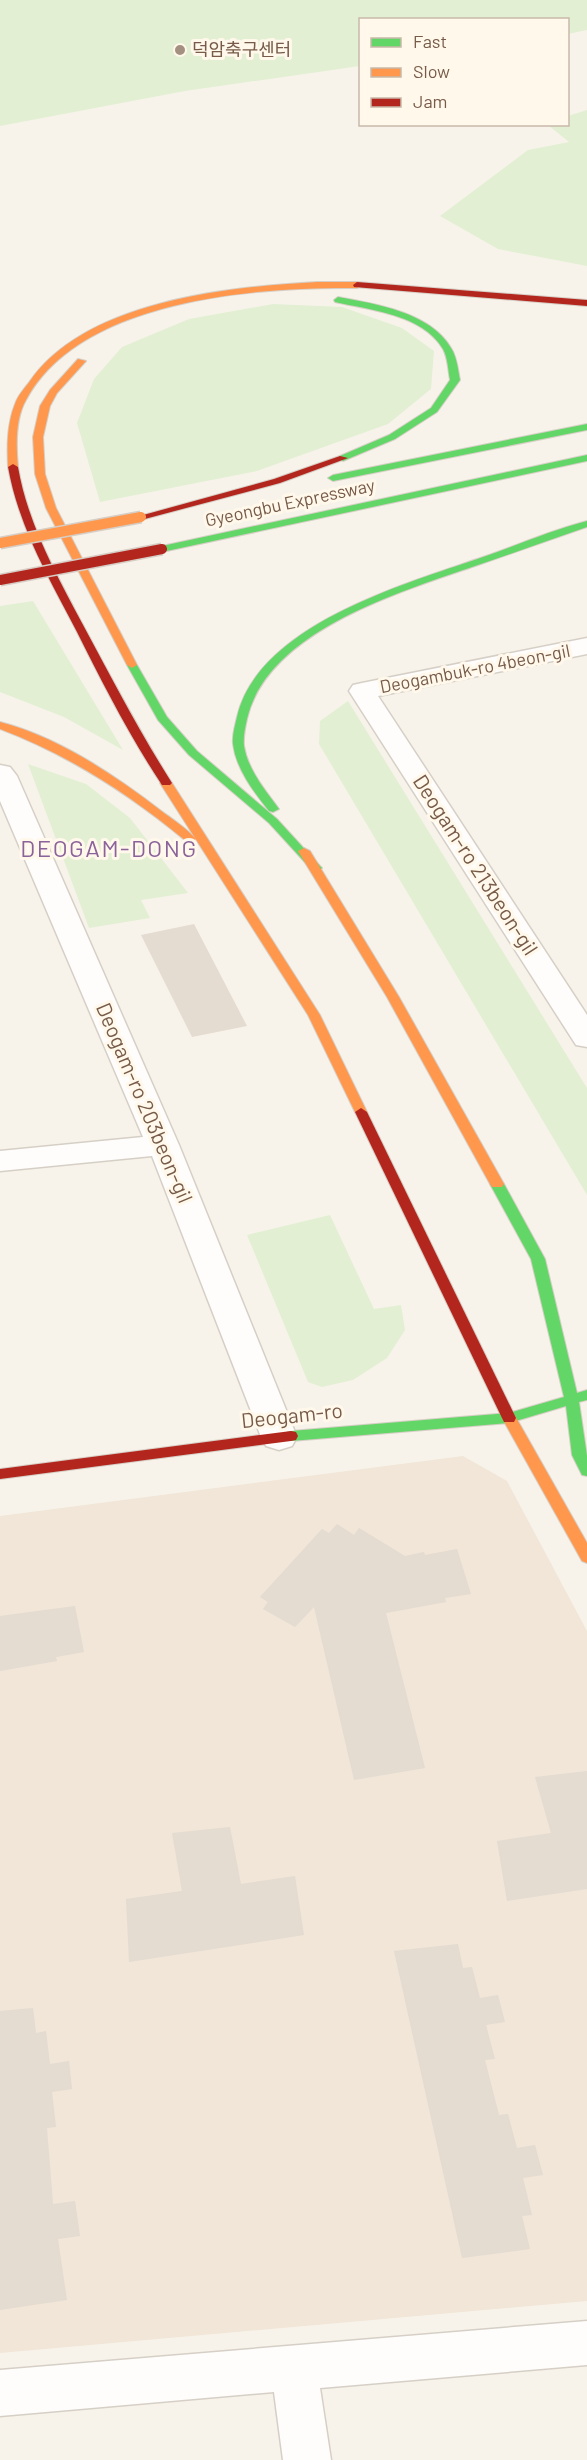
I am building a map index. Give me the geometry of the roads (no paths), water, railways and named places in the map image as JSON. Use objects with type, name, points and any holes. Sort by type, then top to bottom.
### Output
[{"type":"main road","points":[[587,303],[390,286],[299,286],[225,293],[153,308],[103,328],[63,350],[30,385],[17,411],[12,442],[15,477],[25,519],[123,713],[315,1017],[508,1418],[587,1557]]},
{"type":"main road","points":[[112,340],[161,319],[211,306],[261,299],[322,298],[382,309],[415,323],[440,341],[454,359],[457,368],[453,389],[437,409],[424,420],[393,438],[328,463],[249,489],[141,517]]},
{"type":"main road","points":[[88,355],[75,366],[53,392],[40,422],[38,454],[40,474],[51,508],[116,637],[162,718],[193,753],[273,821],[316,868]]},
{"type":"main road","name":"Gyeongbu Expressway","points":[[0,543],[141,517],[587,427]]},
{"type":"main road","name":"Gyeongbu Expressway","points":[[0,580],[162,549],[587,458]]},
{"type":"main road","points":[[587,524],[403,587],[365,603],[316,629],[260,678],[243,708],[238,738],[241,752],[257,786],[316,868],[393,997],[538,1259],[572,1400],[579,1455],[587,1471]]},
{"type":"main road","points":[[0,725],[64,750],[123,785],[198,846],[222,870]]},
{"type":"main road","name":"Deogam-ro","points":[[0,1474],[279,1437],[508,1418],[587,1395]]},
{"type":"street","name":"Deogambuk-ro 4beon-gil","points":[[362,691],[587,646]]},
{"type":"street","name":"Deogam-ro 213beon-gil","points":[[362,691],[587,1038]]},
{"type":"street","name":"Deogam-ro 203beon-gil","points":[[0,773],[8,786],[164,1145],[279,1437]]},
{"type":"street","points":[[0,1161],[164,1145]]},
{"type":"street","points":[[0,2393],[587,2343]]},
{"type":"street","points":[[294,2369],[307,2460]]},
{"type":"place","name":"덕암축구센터","points":[[180,50]]},
{"type":"district","name":"DEOGAM-DONG","points":[[109,849]]}]
